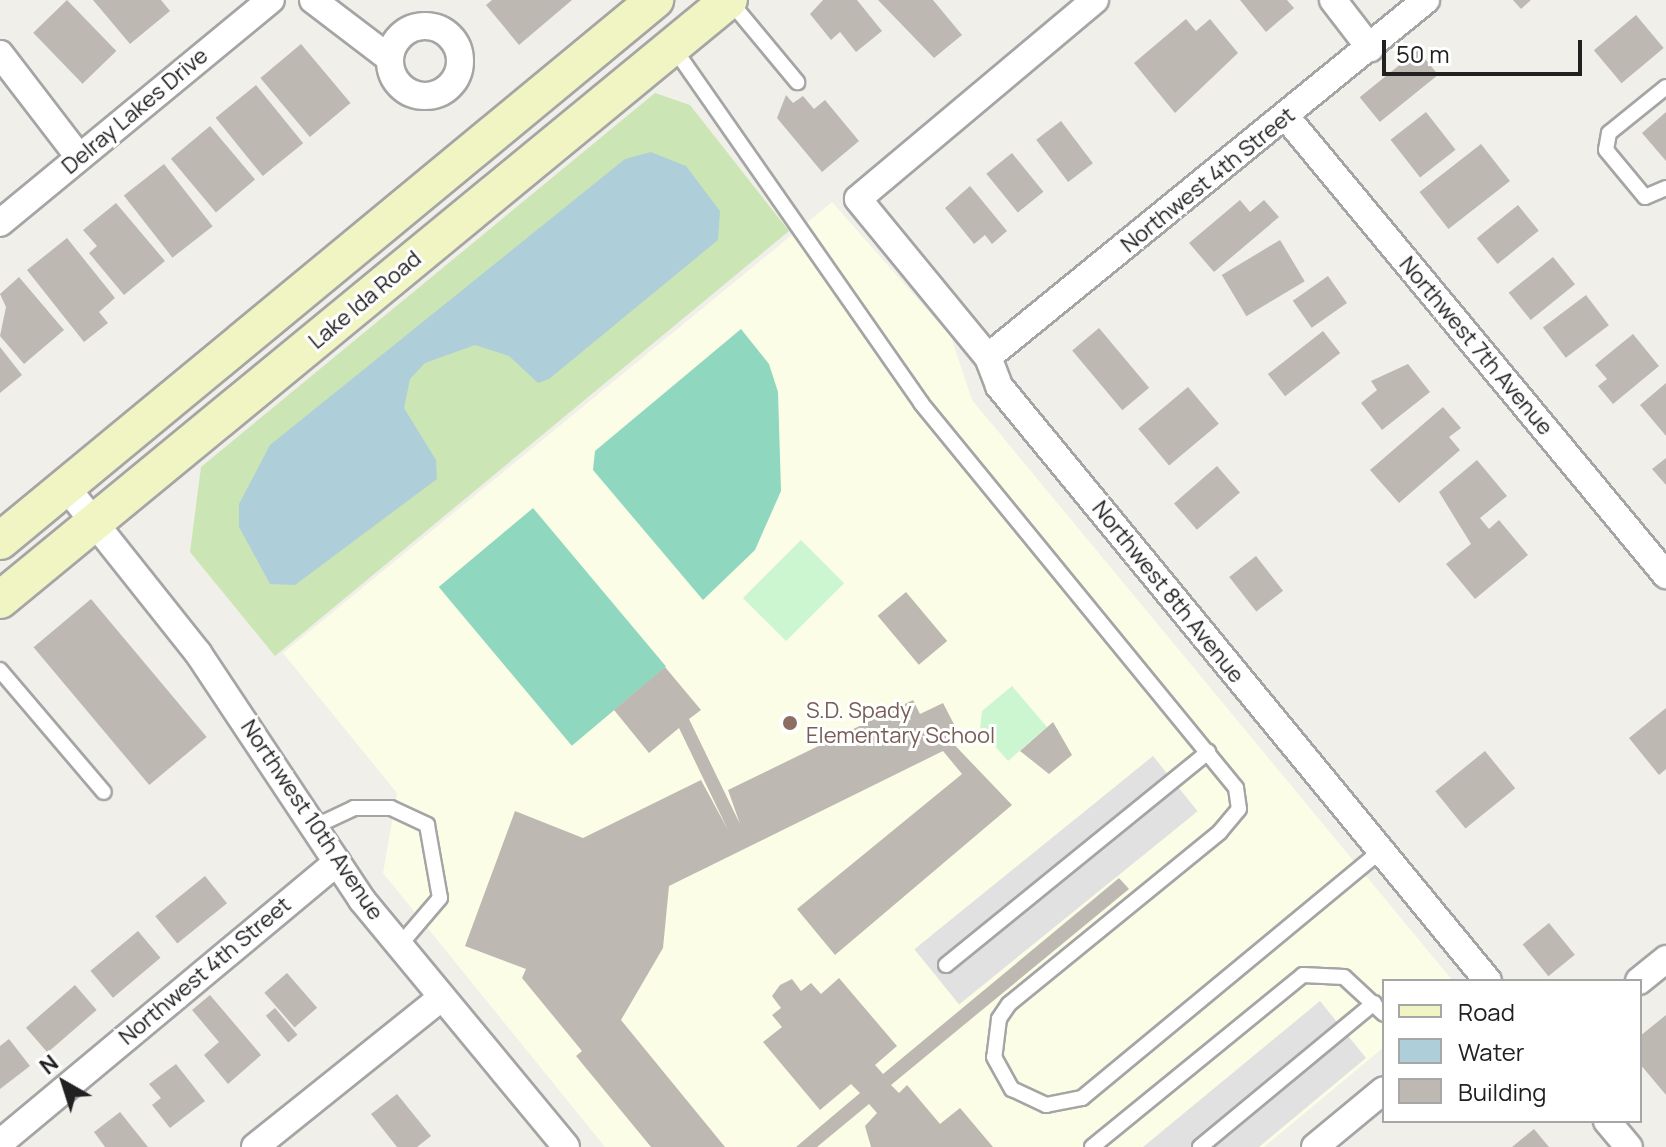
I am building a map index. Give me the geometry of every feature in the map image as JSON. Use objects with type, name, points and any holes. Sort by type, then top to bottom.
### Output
[{"type":"street","name":"Delray Lakes Drive","points":[[0,223],[271,0]]},
{"type":"street","points":[[313,0],[389,58]]},
{"type":"street","name":"Lake Ida Road","points":[[0,541],[655,0]]},
{"type":"street","points":[[673,47],[685,0]]},
{"type":"street","name":"Lake Ida Road","points":[[0,600],[729,0]]},
{"type":"street","name":"Northwest 8th Avenue","points":[[1095,0],[858,199],[988,357],[999,386],[1486,979]]},
{"type":"street","points":[[1333,0],[1370,48]]},
{"type":"street","name":"Northwest 4th Street","points":[[988,357],[1287,118],[1426,0]]},
{"type":"street","points":[[0,54],[79,157]]},
{"type":"street","name":"Northwest 7th Avenue","points":[[1287,118],[1666,575]]},
{"type":"street","name":"Northwest 10th Avenue","points":[[66,487],[198,653],[316,826],[337,862],[399,946],[566,1147]]},
{"type":"street","name":"Northwest 4th Street","points":[[0,1143],[337,862]]},
{"type":"street","points":[[1641,979],[1666,959]]},
{"type":"street","points":[[255,1147],[441,998]]},
{"type":"street","points":[[1315,1147],[1382,1092]]},
{"type":"street","points":[[1609,1123],[1629,1147]]},
{"type":"lane","points":[[729,0],[797,82]]},
{"type":"lane","points":[[673,47],[693,86],[789,204],[921,403],[1236,788],[1239,809],[999,1019],[994,1057],[1000,1075],[1027,1100],[1046,1105],[1082,1098],[1381,851]]},
{"type":"lane","points":[[1666,87],[1609,133],[1606,150],[1645,197],[1666,188]]},
{"type":"lane","points":[[0,670],[104,792]]},
{"type":"lane","points":[[946,965],[1208,752]]},
{"type":"lane","points":[[316,826],[354,808],[391,808],[427,825],[440,898],[399,946]]},
{"type":"lane","points":[[1092,1147],[1285,983],[1324,973],[1362,988],[1379,1008],[1200,1147]]},
{"type":"shaded area","name":"S.D. Spady Elementary School","points":[[832,202],[951,337],[972,400],[1451,979],[1382,979],[1382,1049],[1264,1147],[605,1147],[383,873],[397,793],[283,653]]},
{"type":"shaded area","points":[[1153,756],[1198,811],[959,1004],[914,949]]},
{"type":"shaded area","points":[[1320,1001],[1366,1058],[1259,1147],[1143,1147]]},
{"type":"green space","points":[[655,93],[690,105],[789,231],[275,656],[190,552],[201,467]]},
{"type":"green space","points":[[741,329],[769,364],[778,392],[781,491],[755,550],[703,600],[593,470],[595,451]]},
{"type":"green space","points":[[533,508],[666,667],[572,746],[439,587]]},
{"type":"green space","points":[[801,540],[844,583],[786,641],[743,598]]},
{"type":"green space","points":[[1012,686],[1047,727],[1008,761],[980,729],[982,711]]},
{"type":"water","points":[[651,152],[686,166],[720,211],[718,240],[549,379],[538,383],[509,356],[475,345],[425,363],[410,379],[404,408],[436,460],[437,479],[295,585],[270,584],[239,527],[239,504],[270,445],[625,159]]},
{"type":"building","points":[[67,0],[116,51],[83,84],[33,33]]},
{"type":"building","points":[[93,0],[161,0],[170,11],[130,44]]},
{"type":"building","points":[[492,0],[572,0],[519,45],[486,5]]},
{"type":"building","points":[[823,0],[857,0],[882,31],[856,52],[840,32],[831,40],[810,14]]},
{"type":"building","points":[[878,0],[933,0],[962,35],[934,58]]},
{"type":"building","points":[[1240,0],[1287,0],[1294,8],[1266,32]]},
{"type":"building","points":[[1513,0],[1531,0],[1521,9]]},
{"type":"building","points":[[1636,15],[1664,48],[1622,83],[1594,50]]},
{"type":"building","points":[[1186,19],[1196,31],[1210,19],[1238,53],[1175,113],[1134,63]]},
{"type":"building","points":[[301,44],[350,103],[310,137],[260,78]]},
{"type":"building","points":[[1418,50],[1438,75],[1380,122],[1360,97]]},
{"type":"building","points":[[256,85],[303,143],[263,176],[216,118]]},
{"type":"building","points":[[786,95],[793,103],[803,96],[814,109],[825,100],[859,141],[822,172],[777,118]]},
{"type":"building","points":[[1426,112],[1456,150],[1420,178],[1391,140]]},
{"type":"building","points":[[1666,112],[1666,161],[1642,133]]},
{"type":"building","points":[[1061,121],[1093,163],[1068,182],[1036,140]]},
{"type":"building","points":[[210,126],[255,180],[216,212],[171,159]]},
{"type":"building","points":[[1481,144],[1510,181],[1448,229],[1420,192]]},
{"type":"building","points":[[1012,153],[1043,192],[1018,213],[986,174]]},
{"type":"building","points":[[164,164],[213,226],[172,258],[124,195]]},
{"type":"building","points":[[970,186],[1007,231],[992,244],[985,235],[974,244],[945,208]]},
{"type":"building","points":[[1240,200],[1250,212],[1264,200],[1279,217],[1214,272],[1189,243]]},
{"type":"building","points":[[116,203],[165,261],[124,295],[89,253],[97,246],[83,230]]},
{"type":"building","points":[[1518,205],[1539,231],[1498,264],[1477,238]]},
{"type":"building","points":[[67,238],[115,298],[99,312],[108,323],[84,342],[27,270]]},
{"type":"building","points":[[1280,240],[1305,281],[1246,316],[1222,275]]},
{"type":"building","points":[[1553,257],[1575,284],[1531,320],[1509,293]]},
{"type":"building","points":[[1328,276],[1347,303],[1312,328],[1293,301]]},
{"type":"building","points":[[19,277],[64,330],[24,364],[0,336],[6,307],[0,294]]},
{"type":"building","points":[[1586,295],[1609,325],[1566,358],[1543,327]]},
{"type":"building","points":[[1099,328],[1149,388],[1122,410],[1072,350]]},
{"type":"building","points":[[1323,331],[1340,353],[1285,396],[1268,374]]},
{"type":"building","points":[[1633,334],[1659,366],[1613,404],[1598,386],[1607,379],[1595,365]]},
{"type":"building","points":[[0,347],[22,375],[0,393]]},
{"type":"building","points":[[1408,364],[1430,392],[1382,430],[1361,403],[1377,390],[1371,381]]},
{"type":"building","points":[[1666,383],[1666,436],[1640,405]]},
{"type":"building","points":[[1188,387],[1219,424],[1169,466],[1138,429]]},
{"type":"building","points":[[1443,407],[1461,428],[1449,437],[1460,450],[1399,503],[1370,470]]},
{"type":"building","points":[[1666,458],[1666,485],[1652,469]]},
{"type":"building","points":[[1477,460],[1507,496],[1480,518],[1489,529],[1499,520],[1528,555],[1475,599],[1446,564],[1471,544],[1439,492]]},
{"type":"building","points":[[1217,466],[1240,492],[1197,530],[1174,503]]},
{"type":"building","points":[[1256,556],[1283,591],[1256,612],[1229,577]]},
{"type":"building","points":[[906,592],[947,641],[919,665],[878,616]]},
{"type":"building","points":[[91,599],[207,737],[149,785],[34,647]]},
{"type":"building","name":"S.D. Spady Elementary School","points":[[665,667],[701,710],[689,719],[740,824],[728,790],[913,700],[920,714],[943,703],[957,730],[946,736],[1012,805],[835,955],[797,909],[962,774],[943,751],[669,886],[663,948],[621,1020],[725,1147],[651,1147],[576,1056],[582,1051],[522,978],[526,969],[465,946],[515,811],[583,838],[701,780],[728,830],[679,728],[649,753],[614,710]]},
{"type":"building","points":[[1666,708],[1666,769],[1659,775],[1629,738]]},
{"type":"building","points":[[1053,722],[1072,755],[1049,774],[1020,751]]},
{"type":"building","points":[[1485,751],[1515,788],[1465,829],[1435,791]]},
{"type":"building","points":[[205,876],[227,903],[177,943],[155,916]]},
{"type":"building","points":[[1119,878],[1129,889],[891,1085],[899,1093],[907,1085],[940,1124],[960,1108],[993,1147],[871,1147],[865,1126],[877,1113],[869,1104],[817,1147],[796,1147],[860,1093],[851,1084],[820,1110],[763,1042],[782,1027],[772,1015],[781,1008],[772,996],[780,985],[792,979],[801,991],[811,983],[821,994],[839,978],[897,1046],[875,1065],[883,1074]]},
{"type":"building","points":[[1549,923],[1575,955],[1548,976],[1523,944]]},
{"type":"building","points":[[138,931],[160,958],[113,998],[91,971]]},
{"type":"building","points":[[287,973],[317,1008],[295,1027],[264,993]]},
{"type":"building","points":[[75,985],[97,1010],[48,1053],[26,1028]]},
{"type":"building","points":[[210,995],[261,1055],[228,1084],[204,1055],[219,1042],[192,1010]]},
{"type":"building","points":[[275,1008],[297,1035],[288,1043],[266,1016]]},
{"type":"building","points":[[1666,1015],[1666,1095],[1642,1066],[1642,1034]]},
{"type":"building","points":[[9,1039],[30,1066],[0,1089],[0,1046]]},
{"type":"building","points":[[176,1064],[205,1101],[170,1128],[152,1105],[161,1098],[149,1084]]},
{"type":"building","points":[[397,1094],[431,1136],[417,1147],[397,1147],[371,1114]]},
{"type":"building","points":[[120,1112],[148,1147],[105,1147],[94,1132]]},
{"type":"building","points":[[1534,1129],[1549,1147],[1512,1147]]},
{"type":"place","name":"S.D. Spady Elementary School","points":[[790,723]]}]
